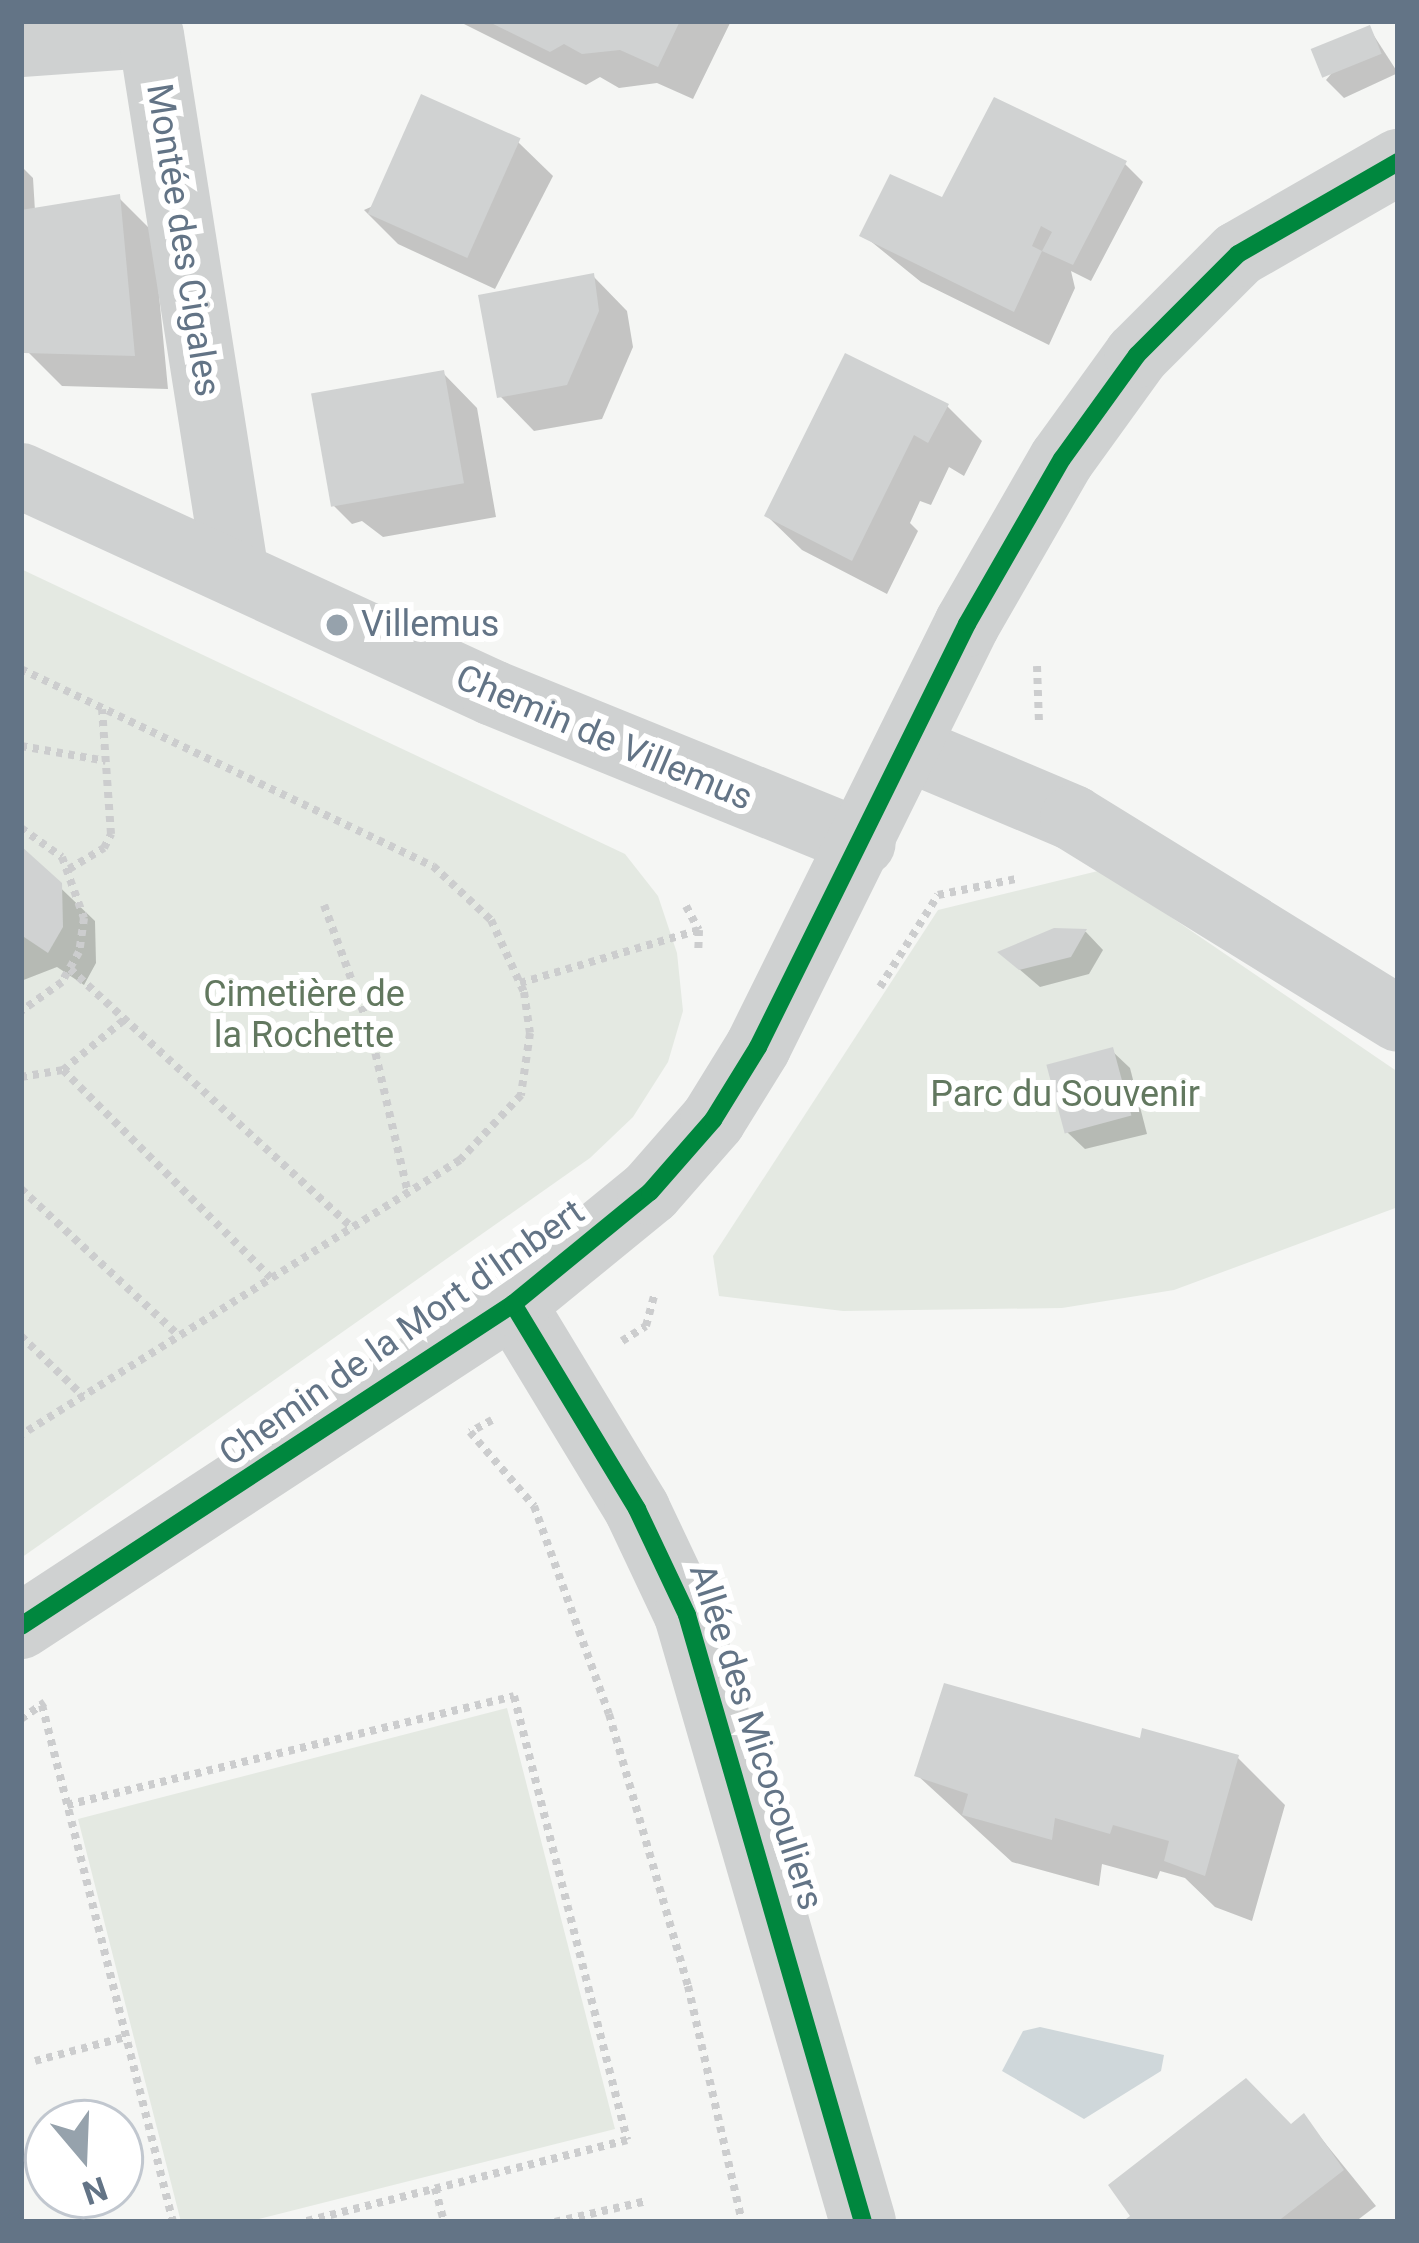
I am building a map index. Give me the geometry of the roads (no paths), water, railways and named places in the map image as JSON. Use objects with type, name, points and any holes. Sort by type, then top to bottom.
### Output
[{"type":"street","name":"Montée des Cigales","points":[[21,44],[150,28],[236,574]]},
{"type":"street","name":"Chemin de la Mort d'Imbert","points":[[21,1626],[512,1304],[632,1210],[712,1120],[862,843],[1030,513],[1137,356],[1238,254],[1398,163]]},
{"type":"street","name":"Chemin de Villemus","points":[[21,476],[677,773],[862,843]]},
{"type":"street","points":[[910,749],[1022,793],[1187,885],[1398,1018]]},
{"type":"street","name":"Allée des Micocouliers","points":[[512,1304],[660,1551],[687,1616],[863,2222]]},
{"type":"place","name":"Villemus","points":[[337,625]]},
{"type":"park label","name":"Cimetière de la Rochette","points":[[304,1014]]},
{"type":"park label","name":"Parc du Souvenir","points":[[1065,1095]]}]
